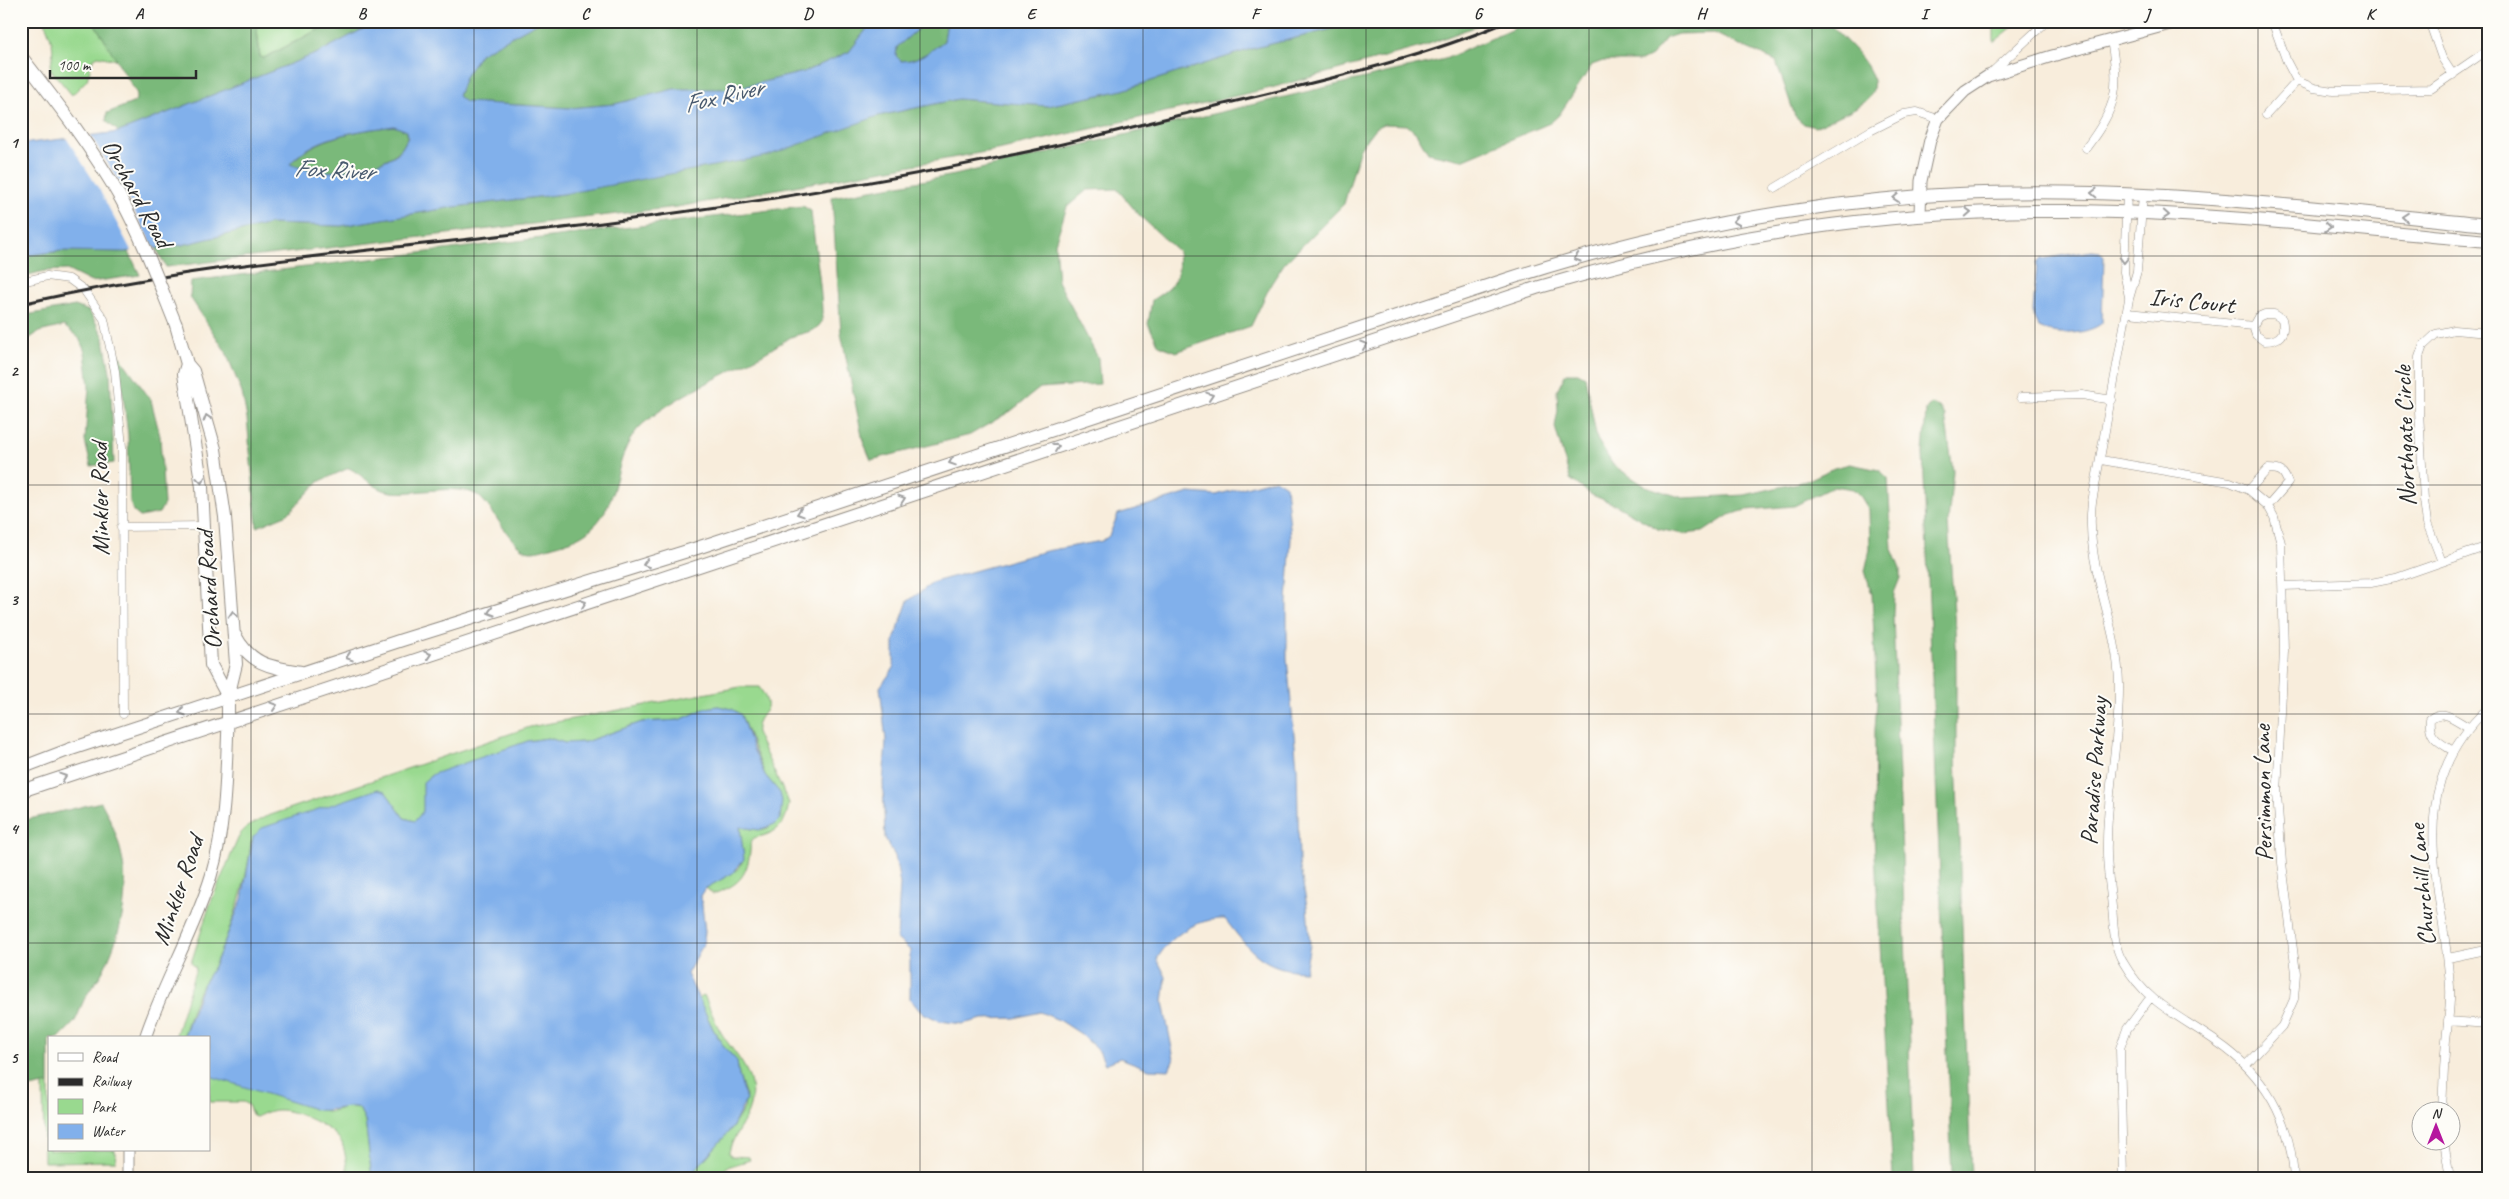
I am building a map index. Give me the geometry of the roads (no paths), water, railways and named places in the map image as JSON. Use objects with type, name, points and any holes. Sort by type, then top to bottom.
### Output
[{"type":"main road","name":"Orchard Road","points":[[22,58],[68,116],[122,200],[157,277],[176,326],[187,364],[194,371],[219,466],[227,537],[236,664],[228,697],[228,722]]},
{"type":"main road","points":[[21,768],[68,750],[304,672],[696,548],[1160,393],[1556,264],[1618,246],[1707,226],[1838,204],[2002,193],[2143,195],[2488,225]]},
{"type":"main road","points":[[21,790],[1552,283],[1634,260],[1760,234],[1920,215],[1980,212],[2126,212],[2488,240]]},
{"type":"main road","name":"Orchard Road","points":[[187,364],[184,374],[198,454],[205,526],[211,666],[228,697]]},
{"type":"main road","points":[[234,634],[241,646],[255,660],[270,667],[304,672]]},
{"type":"street","points":[[1920,215],[1924,164],[1938,119],[1965,91],[1988,76],[2047,21]]},
{"type":"street","points":[[1988,76],[2181,21]]},
{"type":"street","points":[[2272,21],[2296,81],[2314,88],[2333,91],[2431,89],[2488,50]]},
{"type":"street","points":[[2429,21],[2442,58],[2453,75]]},
{"type":"street","points":[[2086,148],[2104,124],[2114,100],[2116,72],[2110,40]]},
{"type":"street","points":[[2266,115],[2296,81]]},
{"type":"street","points":[[1775,188],[1870,131],[1904,114],[1916,112],[1938,119]]},
{"type":"street","name":"Paradise Parkway","points":[[2127,194],[2124,272],[2129,299]]},
{"type":"street","name":"Paradise Parkway","points":[[2143,195],[2137,271],[2129,299],[2128,313],[2092,502],[2090,531],[2095,567],[2116,648],[2119,684],[2106,844],[2116,944],[2121,960],[2150,998],[2216,1041],[2247,1064],[2271,1097],[2283,1125],[2294,1178]]},
{"type":"street","name":"Minkler Road","points":[[21,282],[56,276],[69,279],[84,290],[104,319],[115,371],[122,447],[123,714]]},
{"type":"street","name":"Iris Court","points":[[2128,313],[2252,326]]},
{"type":"street","name":"Northgate Circle","points":[[2442,562],[2428,523],[2425,506],[2419,412],[2419,357],[2424,346],[2436,334],[2454,330],[2488,333]]},
{"type":"street","points":[[2021,397],[2082,395],[2112,400]]},
{"type":"street","name":"Persimmon Lane","points":[[2101,460],[2230,482],[2248,490],[2268,506],[2274,517],[2281,543],[2284,651],[2277,794],[2280,843],[2296,973],[2294,999],[2282,1026],[2247,1064]]},
{"type":"street","points":[[2248,490],[2268,469],[2278,469],[2283,472],[2288,483],[2268,506]]},
{"type":"street","points":[[121,527],[205,526]]},
{"type":"street","points":[[2283,586],[2371,583],[2396,578],[2488,546]]},
{"type":"street","name":"Churchill Lane","points":[[2443,1102],[2450,990],[2448,958],[2437,896],[2433,821],[2439,784],[2453,751],[2468,727],[2488,708]]},
{"type":"street","points":[[2453,751],[2433,738],[2429,729],[2430,719],[2445,713],[2468,727]]},
{"type":"street","name":"Minkler Road","points":[[146,1036],[201,906],[213,867],[219,844],[226,796],[228,722]]},
{"type":"street","name":"Churchill Lane","points":[[2448,958],[2482,951],[2488,954]]},
{"type":"street","points":[[2123,1178],[2120,1048],[2127,1029],[2150,998]]},
{"type":"street","points":[[2448,1021],[2488,1024]]},
{"type":"street","points":[[128,1152],[128,1178]]},
{"type":"street","points":[[2446,1152],[2450,1178]]},
{"type":"water","name":"Fox River","points":[[378,21],[540,21],[480,54],[465,77],[458,96],[465,102],[570,108],[615,104],[674,89],[734,89],[804,72],[849,52],[873,21],[927,21],[897,47],[896,56],[901,61],[907,61],[929,52],[944,41],[947,21],[1364,21],[1251,49],[1123,90],[1047,106],[958,99],[878,116],[767,156],[563,194],[454,207],[341,226],[270,224],[182,245],[124,252],[61,251],[21,256],[21,144],[119,132],[318,53]],"holes":[[[394,126],[407,131],[408,137],[399,152],[371,166],[329,172],[315,171],[290,164],[300,154],[338,136]]]},
{"type":"water","points":[[2092,251],[2100,252],[2104,257],[2102,323],[2088,330],[2071,333],[2046,331],[2039,328],[2033,311],[2037,263],[2041,259]]},
{"type":"water","points":[[1275,479],[1286,486],[1291,538],[1287,602],[1287,658],[1297,767],[1299,863],[1307,906],[1310,945],[1305,971],[1290,970],[1267,962],[1241,940],[1225,919],[1205,921],[1177,936],[1157,959],[1166,977],[1163,1002],[1174,1059],[1169,1070],[1149,1069],[1120,1058],[1105,1064],[1099,1051],[1081,1034],[1061,1021],[1040,1012],[1015,1018],[983,1019],[962,1024],[940,1021],[921,1012],[910,999],[910,950],[897,939],[900,884],[895,856],[885,838],[883,783],[886,741],[880,687],[894,668],[894,640],[908,601],[934,582],[1046,551],[1102,541],[1109,536],[1118,514],[1189,493],[1216,495]]},
{"type":"water","points":[[718,706],[732,709],[741,715],[765,775],[780,793],[782,801],[780,819],[775,824],[759,830],[740,827],[744,859],[733,873],[706,888],[701,896],[705,932],[703,945],[687,974],[713,1029],[724,1047],[737,1061],[746,1100],[732,1128],[688,1178],[372,1178],[365,1120],[359,1108],[317,1110],[210,1076],[210,1036],[184,1036],[203,984],[215,965],[242,899],[253,837],[262,828],[378,789],[385,791],[404,818],[415,821],[423,811],[423,782],[433,774],[528,741],[548,738],[565,743],[585,742],[642,722],[680,720],[706,708]]},
{"type":"railway","points":[[21,304],[165,276],[656,216],[764,200],[924,172],[1077,141],[1364,70],[1437,48],[1509,21]]}]
